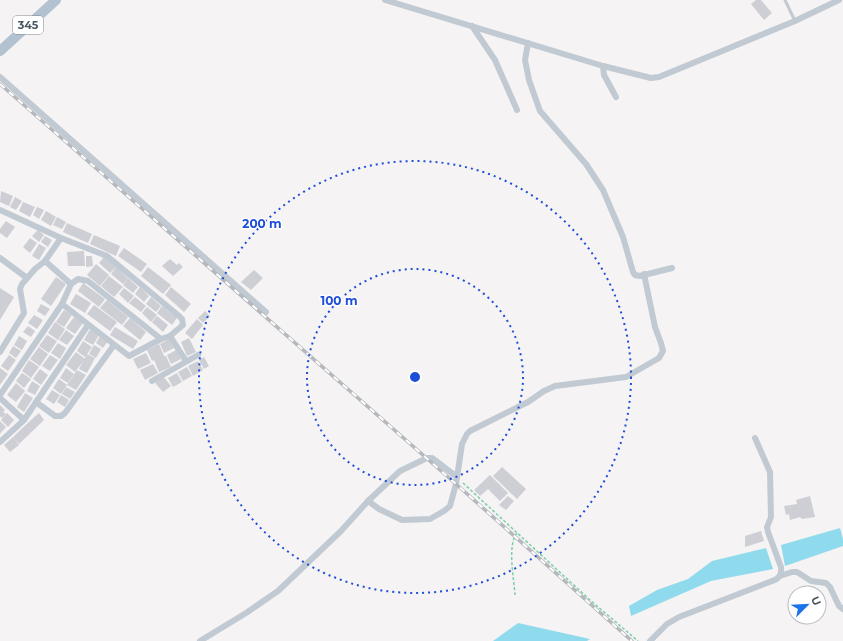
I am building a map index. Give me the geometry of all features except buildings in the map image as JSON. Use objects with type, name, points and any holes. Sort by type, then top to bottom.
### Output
[{"type":"main road","name":"345","points":[[0,51],[56,0]]},
{"type":"street","points":[[385,0],[644,77],[659,77],[795,21],[839,0]]},
{"type":"street","points":[[472,26],[495,60],[517,110]]},
{"type":"street","points":[[528,43],[525,60],[529,80],[540,112],[586,164],[599,183],[623,237],[633,272],[638,276],[672,268]]},
{"type":"street","points":[[603,66],[605,76],[616,97]]},
{"type":"street","points":[[0,77],[266,312]]},
{"type":"street","points":[[0,210],[61,238],[107,256],[179,316],[182,319],[183,325],[170,336],[161,339],[129,356],[62,304]]},
{"type":"street","points":[[0,352],[24,313],[20,289],[22,284],[35,268],[45,262],[61,238]]},
{"type":"street","points":[[0,258],[27,278]]},
{"type":"street","points":[[45,262],[71,284]]},
{"type":"street","points":[[368,501],[379,509],[402,520],[430,519],[450,506],[459,470],[462,444],[470,431],[528,402],[544,391],[555,386],[626,377],[658,358],[663,351],[655,327],[644,274]]},
{"type":"street","points":[[0,395],[62,304],[71,284],[78,280],[88,281],[161,339]]},
{"type":"street","points":[[0,442],[24,420],[88,325]]},
{"type":"street","points":[[170,336],[186,361]]},
{"type":"street","points":[[36,402],[55,416],[61,416],[65,413],[114,345]]},
{"type":"street","points":[[152,381],[198,355]]},
{"type":"street","points":[[0,398],[24,420]]},
{"type":"street","points":[[755,438],[770,472],[771,517],[767,527],[781,567],[780,576]]},
{"type":"street","points":[[200,641],[278,591],[341,531],[368,501],[400,470],[427,458],[432,458],[457,477]]},
{"type":"street","points":[[650,641],[667,624],[679,617],[772,582],[780,576],[792,572],[797,572],[811,581],[826,583],[830,587],[839,606],[843,609]]},
{"type":"lane","points":[[785,0],[795,21]]},
{"type":"path","points":[[457,477],[590,600],[638,641]]},
{"type":"path","points":[[515,595],[512,543],[517,533]]},
{"type":"water","points":[[840,528],[843,546],[785,566],[781,545]]},
{"type":"water","points":[[766,548],[773,569],[711,581],[631,616],[629,606],[657,590],[688,579],[712,561]]},
{"type":"water","points":[[518,623],[590,639],[587,641],[493,641]]},
{"type":"railway","points":[[0,84],[456,484],[632,641]]}]
